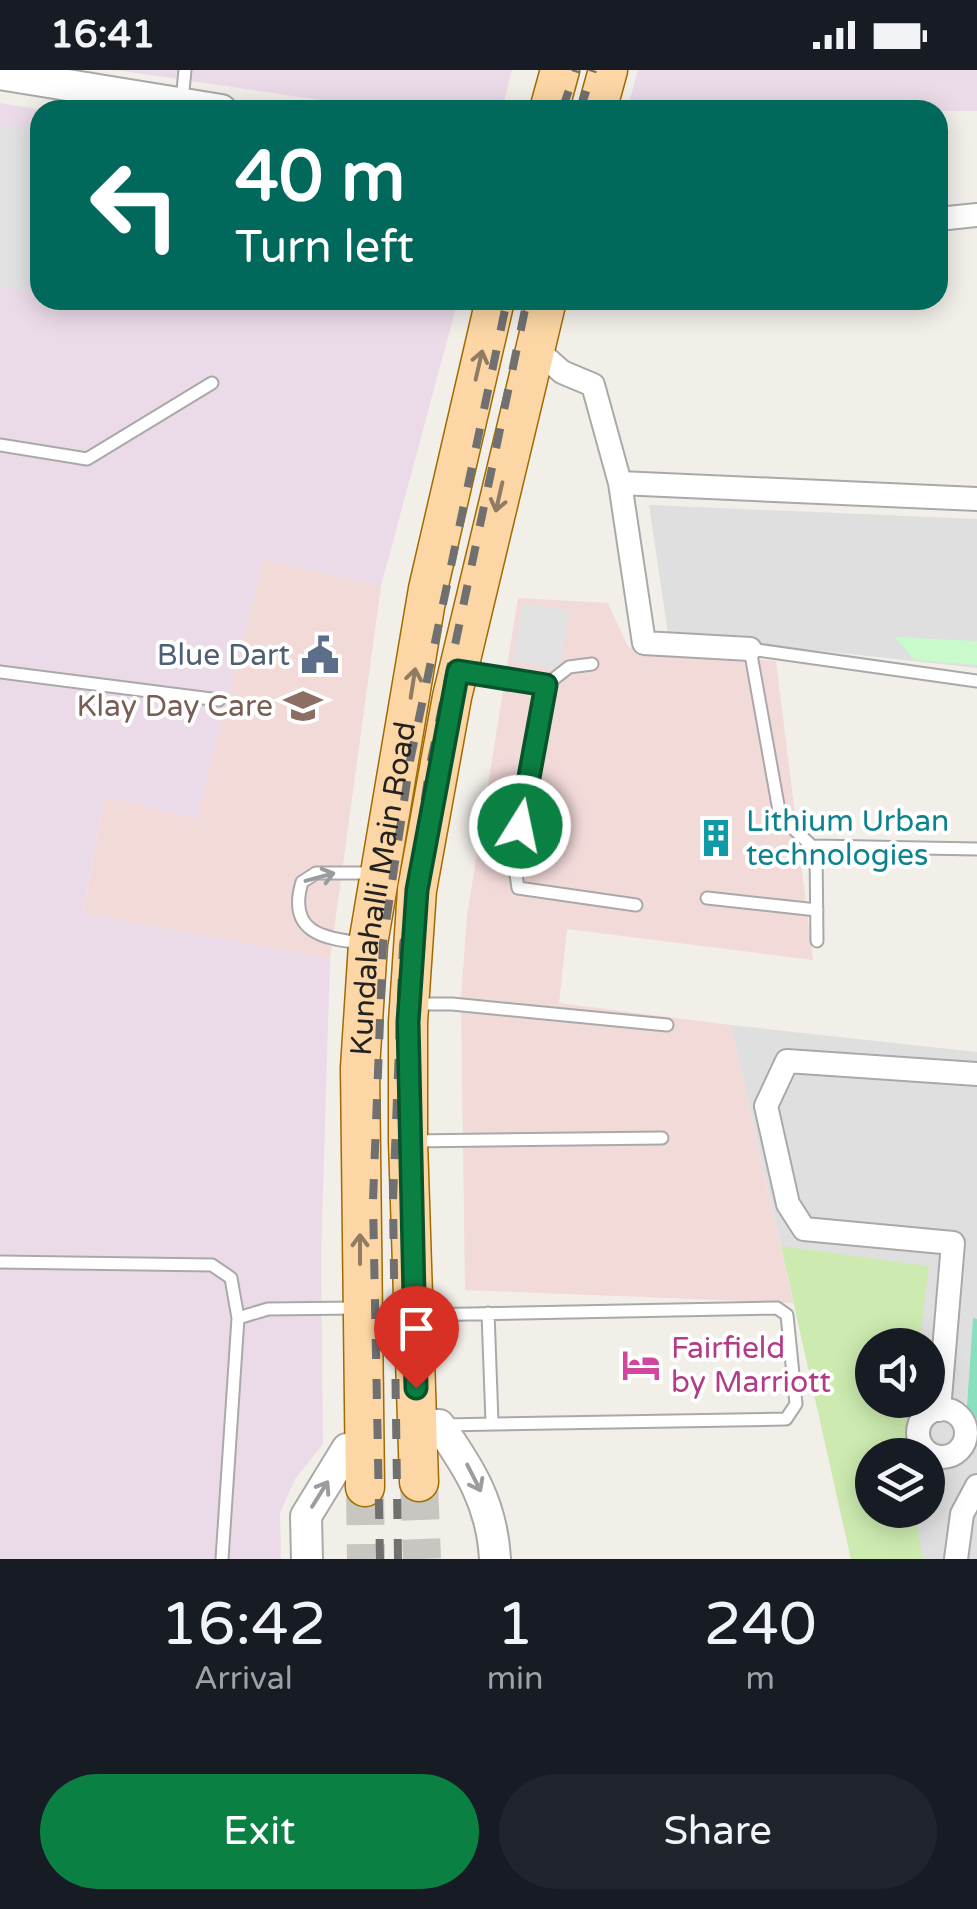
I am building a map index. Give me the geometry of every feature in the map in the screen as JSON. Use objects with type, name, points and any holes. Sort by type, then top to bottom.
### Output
[{"type":"main road","points":[[552,100],[560,70]]},
{"type":"main road","points":[[600,100],[608,70]]},
{"type":"main road","name":"Kundalahalli Main Road","points":[[364,1487],[360,1068],[368,944],[428,589],[493,310]]},
{"type":"main road","name":"Kundalahalli Main Road","points":[[419,1482],[428,1425],[414,1316],[408,1141],[417,890],[458,671],[544,310]]},
{"type":"street","points":[[0,74],[158,100]]},
{"type":"street","points":[[948,218],[977,215]]},
{"type":"street","points":[[534,348],[562,372],[594,385],[620,483],[644,643],[750,650]]},
{"type":"street","points":[[620,483],[977,500]]},
{"type":"street","points":[[945,1351],[954,1244],[804,1229],[788,1204],[766,1106],[787,1062],[977,1074]]},
{"type":"street","points":[[924,1418],[918,1436],[931,1454],[950,1455],[964,1442],[964,1426],[954,1414],[945,1411]]},
{"type":"street","points":[[428,1425],[474,1474],[493,1523],[495,1559]]},
{"type":"street","points":[[307,1559],[306,1516],[348,1449],[364,1448]]},
{"type":"street","points":[[950,1455],[971,1496],[956,1559]]},
{"type":"lane","points":[[182,100],[185,70]]},
{"type":"lane","points":[[0,445],[87,459],[212,383]]},
{"type":"lane","points":[[977,681],[750,650],[780,816],[813,846],[977,849]]},
{"type":"lane","points":[[592,664],[569,667],[546,685],[514,861],[518,888],[534,894],[636,905]]},
{"type":"lane","points":[[458,671],[546,685]]},
{"type":"lane","points":[[0,672],[219,700]]},
{"type":"lane","points":[[813,846],[817,940]]},
{"type":"lane","points":[[368,944],[316,934],[301,920],[297,900],[302,882],[316,873],[381,874]]},
{"type":"lane","points":[[707,898],[817,910]]},
{"type":"lane","points":[[410,1004],[452,1004],[668,1025]]},
{"type":"lane","points":[[408,1141],[448,1137],[662,1138]]},
{"type":"lane","points":[[0,1262],[212,1265],[231,1278],[238,1318],[222,1559]]},
{"type":"lane","points":[[238,1318],[268,1309],[360,1308]]},
{"type":"lane","points":[[414,1316],[777,1308],[787,1315],[796,1404],[786,1419],[428,1425]]},
{"type":"lane","points":[[488,1313],[492,1422]]},
{"type":"shaded area","points":[[116,70],[512,70],[504,100],[320,100]]},
{"type":"shaded area","points":[[638,70],[977,70],[977,111],[948,111],[948,100],[630,100]]},
{"type":"shaded area","points":[[0,103],[30,108],[30,310],[455,310],[381,586],[264,559],[197,819],[104,797],[83,913],[330,959],[321,1256],[323,1444],[295,1479],[280,1513],[281,1559],[0,1559]]},
{"type":"shaded area","points":[[0,125],[30,130],[30,283],[29,291],[0,287]]},
{"type":"shaded area","points":[[649,505],[977,519],[977,668],[668,634]]},
{"type":"shaded area","points":[[264,559],[381,586],[330,959],[83,914],[104,797],[197,818]]},
{"type":"shaded area","points":[[518,598],[608,603],[628,647],[776,661],[813,960],[567,929],[559,1003],[731,1025],[793,1303],[465,1290],[461,998],[467,916]]},
{"type":"shaded area","points":[[523,603],[570,611],[559,670],[512,661]]},
{"type":"shaded area","points":[[731,1025],[977,1052],[977,1559],[851,1559]]},
{"type":"green space","points":[[895,637],[977,641],[977,665],[914,660]]},
{"type":"green space","points":[[781,1246],[929,1266],[921,1328],[855,1328],[855,1418],[909,1418],[906,1438],[855,1438],[855,1528],[917,1528],[923,1559],[851,1559]]},
{"type":"green space","points":[[973,1318],[977,1319],[977,1419],[967,1406]]},
{"type":"tunnel","points":[[419,1482],[422,1559]]},
{"type":"tunnel","points":[[365,1487],[366,1559]]},
{"type":"railway","points":[[566,100],[576,70]]},
{"type":"railway","points":[[583,100],[593,70]]},
{"type":"railway","points":[[380,1559],[373,1201],[383,943],[410,761],[505,310]]},
{"type":"railway","points":[[398,1559],[393,1201],[403,945],[430,765],[525,310]]},
{"type":"place","name":"Blue Dart","points":[[320,655]]},
{"type":"place","name":"Klay Day Care","points":[[303,706]]},
{"type":"place","name":"Lithium Urban technologies","points":[[716,838]]},
{"type":"place","name":"Fairfield by Marriott","points":[[641,1365]]},
{"type":"route","points":[[416,1388],[408,1022],[417,890],[458,671],[546,685],[520,826]]}]
